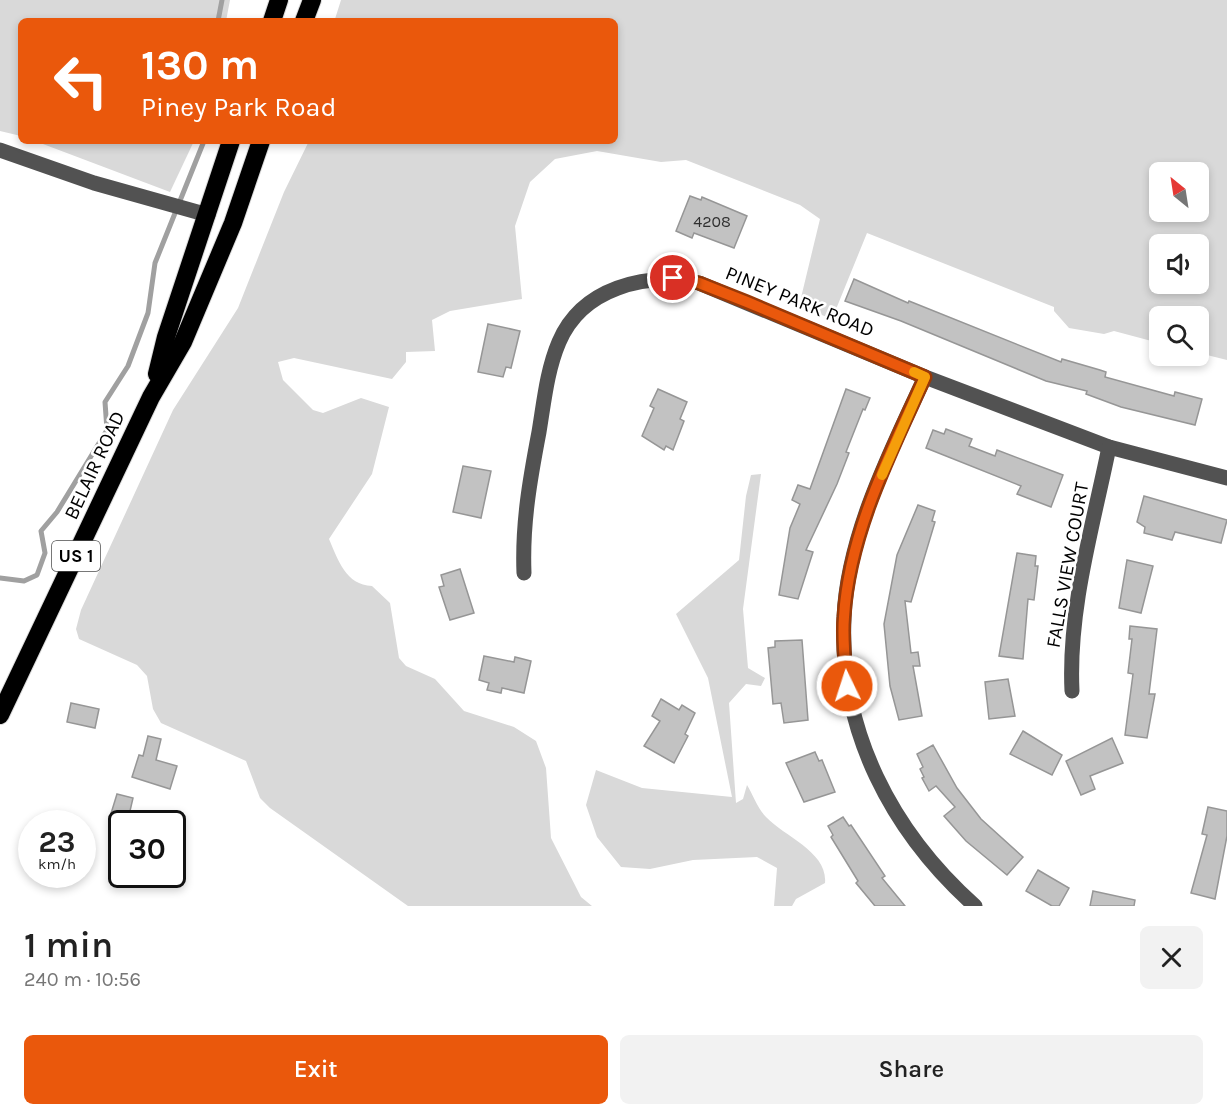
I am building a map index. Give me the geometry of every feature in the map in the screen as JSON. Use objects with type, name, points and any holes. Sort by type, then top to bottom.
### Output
[{"type":"highway","points":[[273,18],[279,0]]},
{"type":"highway","points":[[305,18],[312,0]]},
{"type":"highway","name":"BELAIR ROAD","points":[[151,397],[166,337],[230,144]]},
{"type":"highway","name":"BELAIR ROAD","points":[[0,715],[151,397],[183,342],[233,223],[260,144]]},
{"type":"highway","points":[[208,215],[233,223]]},
{"type":"street","points":[[0,150],[94,183],[208,215]]},
{"type":"street","name":"PINEY PARK ROAD","points":[[525,573],[523,529],[528,489],[549,372],[559,343],[570,322],[602,296],[616,288],[673,278],[699,283],[925,377],[1109,447],[1227,478]]},
{"type":"street","points":[[925,377],[867,512],[857,550],[844,617],[847,686],[862,747],[894,810],[921,849],[950,884],[975,906]]},
{"type":"street","name":"FALLS VIEW COURT","points":[[1072,691],[1071,666],[1078,596],[1109,447]]},
{"type":"shaded area","points":[[0,0],[230,0],[227,18],[18,18],[18,135],[0,131]]},
{"type":"shaded area","points":[[341,0],[1227,0],[1227,360],[1209,356],[1209,306],[1149,306],[1149,340],[1114,331],[1104,334],[1069,328],[1054,311],[1054,307],[867,233],[832,319],[799,306],[820,219],[800,205],[686,160],[661,162],[597,151],[555,159],[530,182],[515,226],[522,299],[450,311],[432,320],[435,351],[406,352],[406,362],[392,379],[294,358],[278,362],[283,380],[313,410],[323,413],[361,398],[389,407],[372,474],[329,539],[349,576],[363,585],[372,586],[390,603],[399,658],[406,666],[435,679],[464,711],[514,727],[536,741],[546,768],[551,838],[581,897],[592,906],[408,906],[270,808],[260,798],[246,761],[161,723],[153,709],[147,676],[137,665],[79,639],[76,629],[81,610],[173,410],[238,308],[284,192],[308,144],[618,144],[618,18],[335,18]]},
{"type":"shaded area","points":[[43,144],[193,144],[170,192]]},
{"type":"shaded area","points":[[761,474],[743,609],[748,668],[765,678],[761,686],[746,684],[729,703],[736,803],[743,799],[747,785],[766,817],[804,846],[820,862],[825,883],[796,899],[792,906],[774,906],[777,868],[757,857],[693,860],[650,869],[621,867],[597,837],[586,805],[596,770],[642,788],[732,797],[708,678],[676,614],[739,560],[746,496],[751,475]]},
{"type":"building","points":[[690,196],[701,200],[702,197],[747,216],[734,248],[694,233],[692,238],[676,231]]},
{"type":"building","points":[[854,279],[908,303],[909,301],[1061,362],[1062,359],[1100,370],[1106,372],[1105,377],[1174,396],[1175,392],[1202,399],[1195,425],[1121,407],[1086,394],[1087,391],[1046,381],[901,321],[845,301]]},
{"type":"building","points":[[488,324],[520,331],[511,368],[506,367],[503,377],[478,372]]},
{"type":"building","points":[[658,389],[687,402],[680,419],[684,421],[673,450],[666,446],[664,450],[642,436],[654,408],[650,406]]},
{"type":"building","points":[[846,389],[870,398],[865,410],[863,409],[846,452],[849,453],[837,484],[806,550],[813,552],[798,599],[779,595],[790,528],[800,504],[792,500],[798,485],[810,489]]},
{"type":"building","points":[[946,429],[972,439],[969,446],[995,456],[997,450],[1063,475],[1051,507],[1017,494],[1021,486],[926,448],[933,430],[944,434]]},
{"type":"building","points":[[463,466],[491,471],[481,518],[453,512]]},
{"type":"building","points":[[1144,496],[1227,520],[1221,543],[1175,532],[1172,540],[1144,533],[1145,527],[1137,522]]},
{"type":"building","points":[[918,505],[935,511],[932,521],[935,522],[911,602],[905,601],[911,653],[918,652],[920,666],[913,666],[922,716],[899,720],[890,686],[884,624],[897,555]]},
{"type":"building","points":[[1017,553],[1036,556],[1035,566],[1038,566],[1034,600],[1028,599],[1023,659],[999,656]]},
{"type":"building","points":[[1127,560],[1153,566],[1141,613],[1119,608]]},
{"type":"building","points":[[460,569],[474,613],[450,620],[439,587],[444,586],[441,575]]},
{"type":"building","points":[[1130,626],[1157,629],[1149,694],[1155,694],[1147,738],[1125,735],[1133,674],[1128,673],[1132,639],[1129,639]]},
{"type":"building","points":[[802,640],[808,720],[784,723],[781,703],[773,704],[768,648],[775,647],[775,641]]},
{"type":"building","points":[[484,656],[514,662],[515,657],[531,661],[524,693],[502,688],[501,693],[487,690],[489,683],[479,680]]},
{"type":"building","points":[[1008,679],[1015,716],[989,719],[985,682]]},
{"type":"building","points":[[661,699],[679,710],[682,705],[695,713],[685,734],[688,736],[674,763],[644,746],[660,721],[652,716]]},
{"type":"building","points":[[71,703],[99,709],[95,728],[67,722]]},
{"type":"building","points":[[1023,731],[1062,755],[1052,775],[1010,754]]},
{"type":"building","points":[[148,736],[161,739],[156,760],[177,766],[170,789],[132,777],[139,755],[143,756]]},
{"type":"building","points":[[1112,738],[1123,763],[1090,776],[1095,789],[1081,795],[1066,761]]},
{"type":"building","points":[[933,745],[957,788],[981,819],[1023,857],[1007,875],[966,841],[944,816],[955,807],[936,786],[929,791],[922,778],[924,777],[920,769],[923,767],[917,754]]},
{"type":"building","points":[[815,752],[819,761],[822,760],[835,792],[804,802],[786,763]]},
{"type":"building","points":[[117,794],[133,798],[130,810],[112,810]]},
{"type":"building","points":[[1208,807],[1227,811],[1227,836],[1215,899],[1191,893],[1207,835],[1202,834]]},
{"type":"building","points":[[843,817],[849,826],[851,825],[885,876],[882,878],[905,906],[875,906],[856,883],[858,881],[831,837],[833,835],[828,826]]},
{"type":"building","points":[[1038,870],[1069,888],[1059,906],[1052,906],[1026,891]]},
{"type":"building","points":[[1093,891],[1135,900],[1134,906],[1090,906]]},
{"type":"waterway","points":[[219,18],[222,0]]},
{"type":"waterway","points":[[0,578],[24,581],[37,575],[45,553],[41,531],[57,512],[107,430],[105,402],[128,366],[148,313],[155,263],[203,144]]},
{"type":"slow traffic","points":[[882,475],[925,377],[914,372]]},
{"type":"route","points":[[673,278],[699,283],[925,377],[893,446],[867,512],[857,550],[848,586],[844,617],[847,686]]}]
